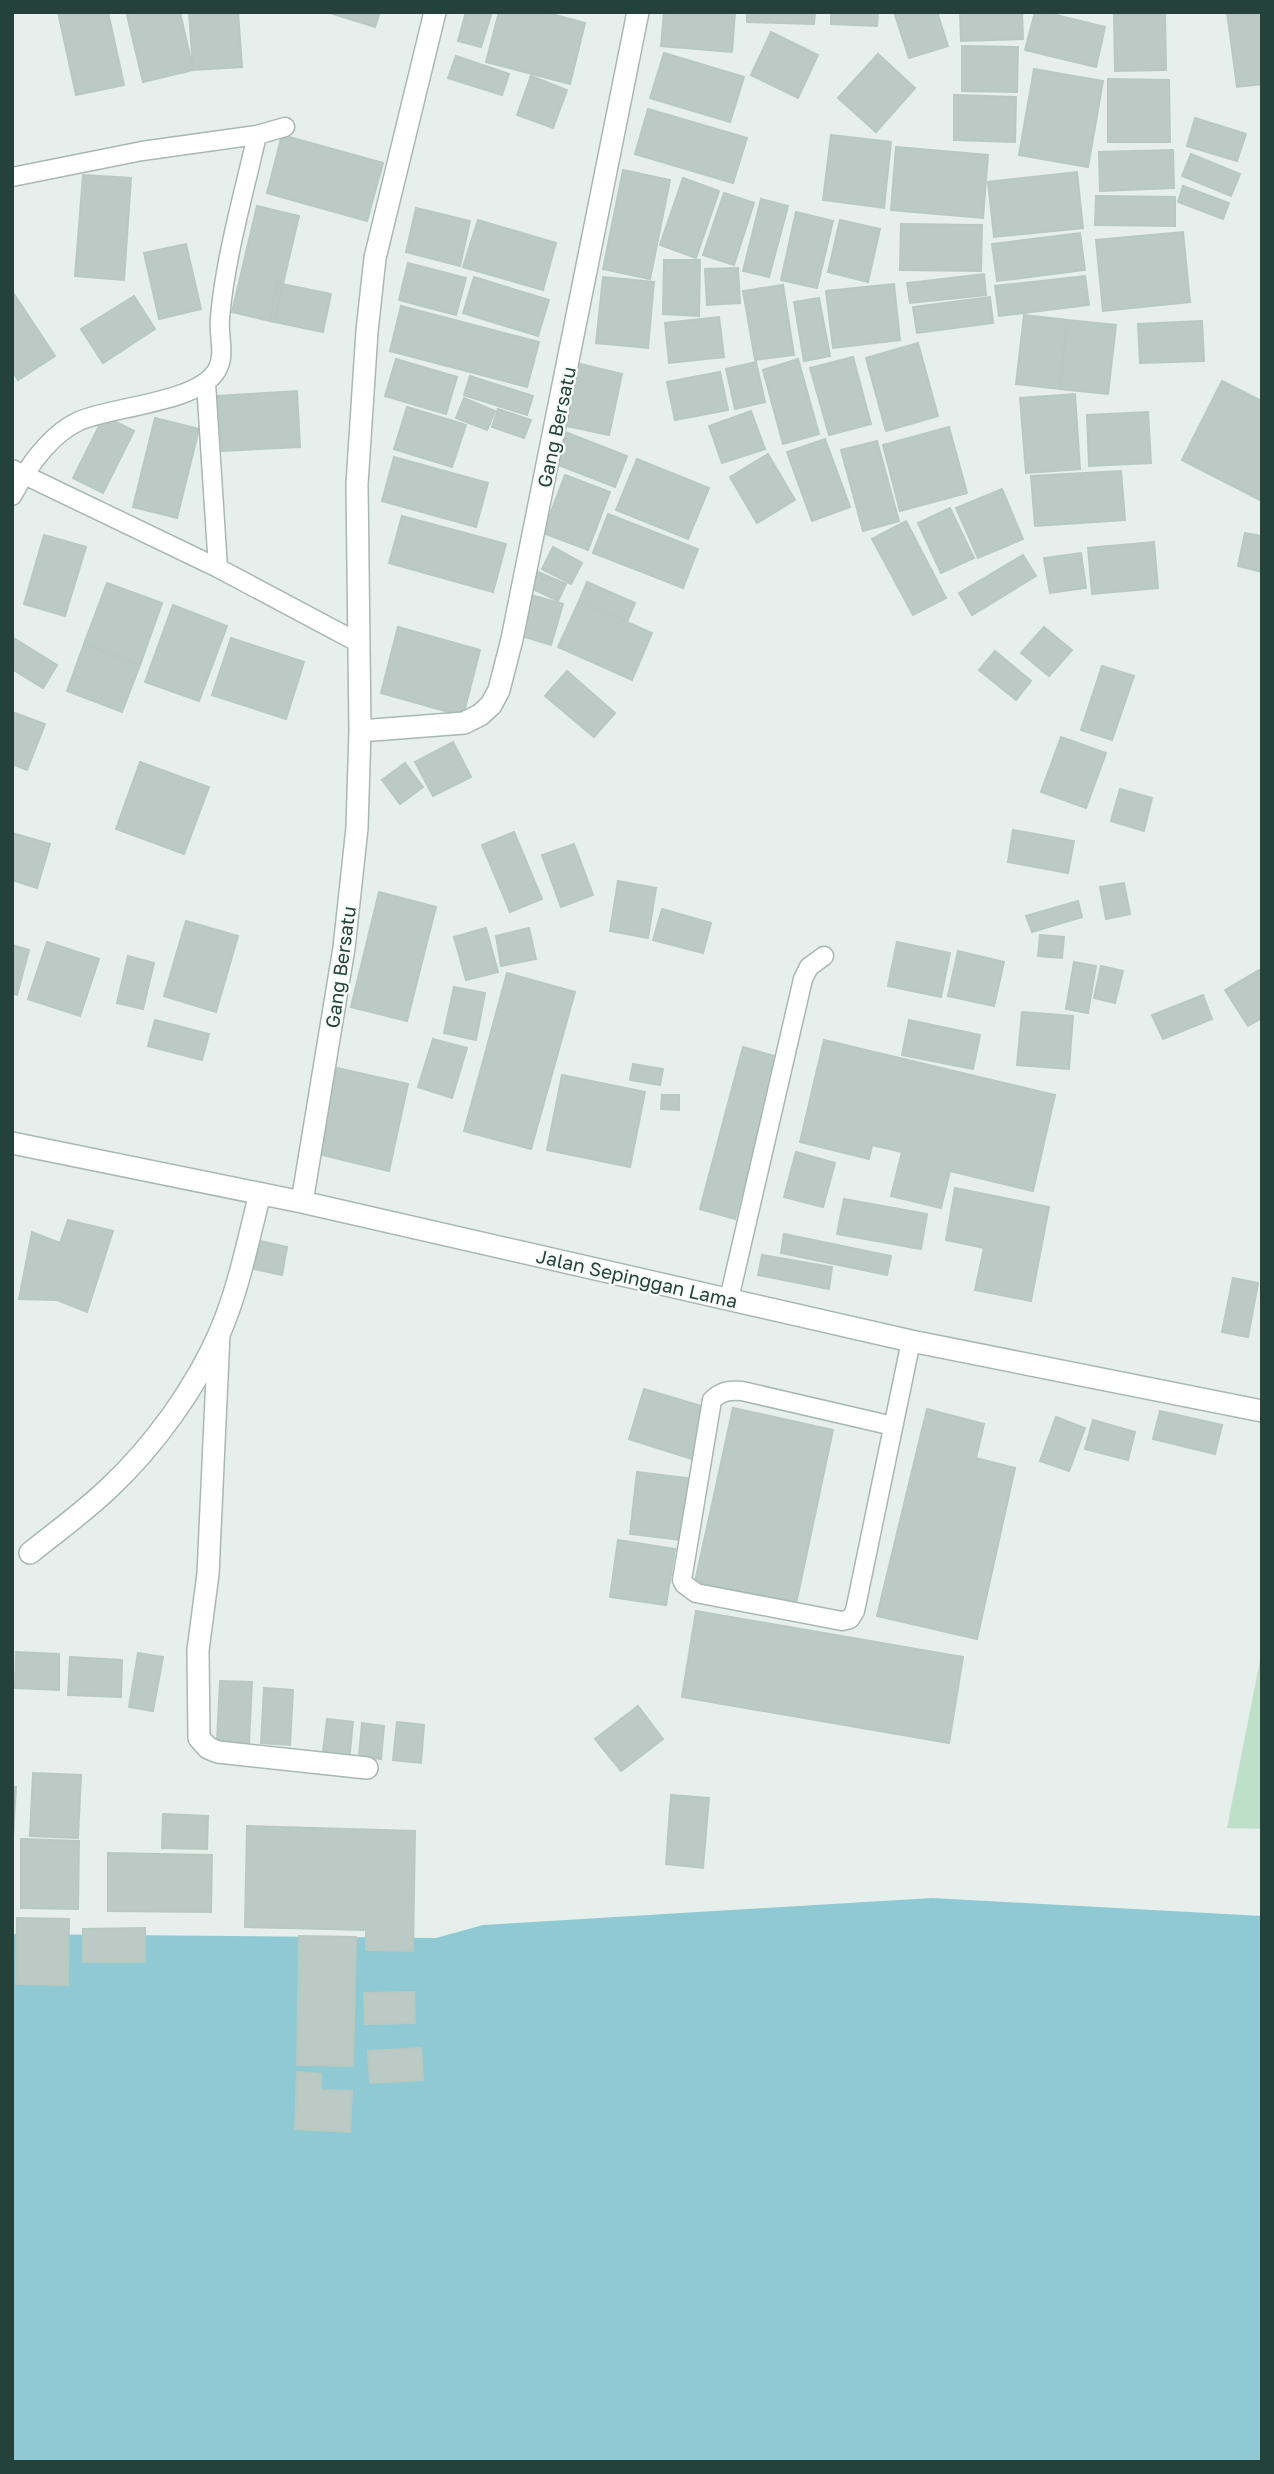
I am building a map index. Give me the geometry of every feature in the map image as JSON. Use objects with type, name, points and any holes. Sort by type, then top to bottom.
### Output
[{"type":"street","name":"Gang Bersatu","points":[[302,1202],[344,948],[357,828],[360,731],[357,484],[367,331],[375,258],[435,12]]},
{"type":"street","name":"Gang Bersatu","points":[[360,731],[464,723],[480,715],[491,705],[499,690],[543,489],[638,12]]},
{"type":"street","name":"Jalan Sepinggan Lama","points":[[12,1143],[302,1202],[911,1341],[1262,1411]]},
{"type":"street","points":[[30,1553],[109,1488],[166,1424],[200,1371],[219,1334],[234,1295],[260,1194]]},
{"type":"street","points":[[219,1334],[208,1574],[198,1650],[199,1738],[208,1748],[218,1752],[367,1768]]},
{"type":"lane","points":[[12,177],[142,151],[257,135],[285,127]]},
{"type":"lane","points":[[12,496],[18,472],[54,438],[79,421],[183,393],[206,383],[217,369],[222,352],[219,329],[221,299],[257,135]]},
{"type":"lane","points":[[206,383],[218,568]]},
{"type":"lane","points":[[18,472],[218,568],[359,643]]},
{"type":"lane","points":[[729,1299],[803,979],[809,967],[824,956]]},
{"type":"lane","points":[[893,1426],[741,1391],[721,1392],[712,1399],[682,1580],[684,1584],[696,1592],[710,1595],[842,1621],[850,1619],[855,1611],[911,1341]]},
{"type":"green space","points":[[1262,1650],[1262,1829],[1227,1828]]},
{"type":"water","points":[[932,1898],[1262,1916],[1262,2462],[12,2462],[12,1934],[436,1938],[483,1925]]},
{"type":"building","points":[[58,12],[108,12],[124,85],[76,95]]},
{"type":"building","points":[[140,12],[180,12],[193,70],[143,82],[127,15]]},
{"type":"building","points":[[189,12],[238,12],[242,67],[193,70]]},
{"type":"building","points":[[327,12],[380,12],[375,27]]},
{"type":"building","points":[[466,12],[492,12],[481,47],[458,41]]},
{"type":"building","points":[[499,12],[544,12],[585,23],[570,84],[486,62]]},
{"type":"building","points":[[664,12],[735,12],[732,52],[661,46]]},
{"type":"building","points":[[747,12],[815,12],[814,24],[747,22]]},
{"type":"building","points":[[831,12],[878,12],[877,26],[831,24]]},
{"type":"building","points":[[894,12],[937,12],[948,46],[909,58]]},
{"type":"building","points":[[960,12],[1022,12],[1023,39],[961,41]]},
{"type":"building","points":[[1035,12],[1105,27],[1096,67],[1025,50]]},
{"type":"building","points":[[1114,12],[1165,12],[1166,70],[1115,71]]},
{"type":"building","points":[[1227,12],[1262,12],[1262,84],[1237,87]]},
{"type":"building","points":[[771,32],[818,55],[798,98],[751,75]]},
{"type":"building","points":[[962,46],[1018,47],[1017,92],[962,91]]},
{"type":"building","points":[[664,53],[744,77],[730,122],[650,98]]},
{"type":"building","points":[[878,54],[915,88],[876,132],[838,98]]},
{"type":"building","points":[[456,56],[509,74],[502,95],[448,78]]},
{"type":"building","points":[[1034,69],[1103,81],[1088,167],[1019,155]]},
{"type":"building","points":[[531,76],[567,90],[553,128],[517,115]]},
{"type":"building","points":[[1108,79],[1169,80],[1170,142],[1108,142]]},
{"type":"building","points":[[954,95],[1016,97],[1015,142],[954,140]]},
{"type":"building","points":[[648,109],[747,138],[733,183],[635,154]]},
{"type":"building","points":[[1195,118],[1246,134],[1237,161],[1187,146]]},
{"type":"building","points":[[282,135],[383,163],[367,221],[267,193]]},
{"type":"building","points":[[831,135],[891,142],[884,208],[823,200]]},
{"type":"building","points":[[896,147],[988,155],[983,218],[891,210]]},
{"type":"building","points":[[1173,150],[1174,188],[1100,191],[1099,152]]},
{"type":"building","points":[[1191,154],[1240,174],[1231,196],[1182,176]]},
{"type":"building","points":[[623,170],[670,180],[650,279],[603,269]]},
{"type":"building","points":[[1077,172],[1083,228],[994,237],[988,182]]},
{"type":"building","points":[[83,175],[131,178],[124,280],[75,276]]},
{"type":"building","points":[[683,178],[719,191],[696,258],[660,245]]},
{"type":"building","points":[[1183,186],[1229,203],[1223,219],[1178,202]]},
{"type":"building","points":[[724,193],[754,203],[734,265],[703,255]]},
{"type":"building","points":[[1096,196],[1175,197],[1175,226],[1095,225]]},
{"type":"building","points":[[761,199],[788,206],[769,277],[743,271]]},
{"type":"building","points":[[257,206],[299,216],[274,322],[232,312]]},
{"type":"building","points":[[416,208],[470,221],[460,266],[406,252]]},
{"type":"building","points":[[796,212],[833,221],[817,288],[781,280]]},
{"type":"building","points":[[478,220],[556,243],[543,290],[463,267]]},
{"type":"building","points":[[840,220],[880,229],[868,282],[828,272]]},
{"type":"building","points":[[901,224],[982,225],[981,271],[900,270]]},
{"type":"building","points":[[1183,232],[1190,302],[1103,311],[1096,240]]},
{"type":"building","points":[[1080,233],[1085,270],[997,281],[992,244]]},
{"type":"building","points":[[186,244],[201,309],[159,319],[144,253]]},
{"type":"building","points":[[664,260],[700,260],[699,316],[663,314]]},
{"type":"building","points":[[408,263],[466,278],[456,315],[399,300]]},
{"type":"building","points":[[738,268],[740,303],[707,305],[705,269]]},
{"type":"building","points":[[984,274],[986,295],[910,303],[907,283]]},
{"type":"building","points":[[1085,276],[1089,305],[999,316],[995,286]]},
{"type":"building","points":[[474,277],[549,300],[538,336],[463,313]]},
{"type":"building","points":[[603,277],[654,282],[648,348],[596,343]]},
{"type":"building","points":[[277,283],[331,294],[323,332],[270,321]]},
{"type":"building","points":[[894,284],[900,340],[833,348],[826,291]]},
{"type":"building","points":[[783,285],[794,355],[755,360],[743,291]]},
{"type":"building","points":[[12,291],[55,356],[18,380],[12,370]]},
{"type":"building","points":[[134,296],[155,329],[103,363],[81,329]]},
{"type":"building","points":[[990,297],[993,323],[917,333],[913,307]]},
{"type":"building","points":[[819,298],[830,356],[804,361],[794,302]]},
{"type":"building","points":[[401,306],[539,342],[527,387],[390,351]]},
{"type":"building","points":[[1024,315],[1067,320],[1060,389],[1016,384]]},
{"type":"building","points":[[719,317],[724,357],[669,363],[665,323]]},
{"type":"building","points":[[1067,320],[1116,325],[1108,394],[1060,389]]},
{"type":"building","points":[[1202,321],[1204,361],[1140,363],[1138,324]]},
{"type":"building","points":[[918,343],[938,416],[886,431],[866,358]]},
{"type":"building","points":[[853,357],[871,424],[829,435],[810,368]]},
{"type":"building","points":[[396,359],[457,377],[446,414],[385,396]]},
{"type":"building","points":[[798,359],[819,434],[783,444],[763,370]]},
{"type":"building","points":[[756,362],[765,402],[735,409],[726,369]]},
{"type":"building","points":[[576,363],[622,374],[609,435],[562,425]]},
{"type":"building","points":[[720,372],[728,410],[675,420],[667,382]]},
{"type":"building","points":[[470,376],[533,396],[527,415],[464,395]]},
{"type":"building","points":[[1222,381],[1262,401],[1262,501],[1182,460]]},
{"type":"building","points":[[297,391],[300,447],[222,451],[218,396]]},
{"type":"building","points":[[1075,394],[1080,469],[1026,473],[1020,398]]},
{"type":"building","points":[[464,398],[495,411],[487,430],[456,418]]},
{"type":"building","points":[[407,407],[466,425],[452,467],[394,449]]},
{"type":"building","points":[[498,409],[531,420],[524,438],[492,427]]},
{"type":"building","points":[[751,411],[765,449],[722,463],[709,426]]},
{"type":"building","points":[[1148,412],[1151,463],[1089,466],[1087,415]]},
{"type":"building","points":[[104,416],[134,431],[103,493],[73,478]]},
{"type":"building","points":[[155,418],[199,429],[177,518],[133,507]]},
{"type":"building","points":[[949,427],[967,493],[900,511],[883,445]]},
{"type":"building","points":[[565,432],[627,456],[615,487],[553,463]]},
{"type":"building","points":[[825,439],[850,507],[812,521],[787,452]]},
{"type":"building","points":[[877,441],[899,521],[863,531],[841,450]]},
{"type":"building","points":[[768,454],[795,500],[757,523],[730,477]]},
{"type":"building","points":[[394,457],[488,483],[476,527],[382,501]]},
{"type":"building","points":[[637,459],[709,488],[688,539],[616,510]]},
{"type":"building","points":[[1121,471],[1125,520],[1035,526],[1031,476]]},
{"type":"building","points":[[565,475],[610,492],[588,550],[543,533]]},
{"type":"building","points":[[1002,489],[1023,539],[978,558],[956,508]]},
{"type":"building","points":[[950,508],[974,558],[941,573],[918,523]]},
{"type":"building","points":[[608,514],[698,549],[683,588],[593,553]]},
{"type":"building","points":[[402,516],[506,544],[493,592],[389,563]]},
{"type":"building","points":[[906,521],[946,598],[913,615],[872,539]]},
{"type":"building","points":[[1245,533],[1262,536],[1262,572],[1238,566]]},
{"type":"building","points":[[44,535],[86,547],[65,616],[24,604]]},
{"type":"building","points":[[1154,542],[1158,588],[1092,594],[1088,548]]},
{"type":"building","points":[[553,547],[582,563],[571,584],[542,569]]},
{"type":"building","points":[[1081,553],[1086,588],[1050,593],[1044,558]]},
{"type":"building","points":[[1023,555],[1036,576],[972,615],[959,593]]},
{"type":"building","points":[[538,572],[566,584],[558,601],[531,588]]},
{"type":"building","points":[[587,582],[635,603],[627,622],[579,601]]},
{"type":"building","points":[[107,583],[162,603],[140,665],[84,644]]},
{"type":"building","points":[[531,595],[563,604],[551,645],[519,635]]},
{"type":"building","points":[[579,601],[652,633],[632,680],[558,647]]},
{"type":"building","points":[[173,605],[227,626],[199,701],[145,682]]},
{"type":"building","points":[[398,627],[480,650],[463,716],[381,693]]},
{"type":"building","points":[[1044,627],[1072,650],[1049,676],[1021,653]]},
{"type":"building","points":[[12,637],[57,665],[43,688],[12,669]]},
{"type":"building","points":[[231,638],[304,662],[286,719],[212,695]]},
{"type":"building","points":[[84,644],[140,665],[122,712],[67,691]]},
{"type":"building","points":[[995,651],[1031,681],[1016,700],[979,670]]},
{"type":"building","points":[[1102,666],[1134,676],[1112,740],[1081,730]]},
{"type":"building","points":[[567,671],[615,713],[594,737],[545,696]]},
{"type":"building","points":[[12,712],[45,724],[27,770],[12,764]]},
{"type":"building","points":[[1061,737],[1106,753],[1086,808],[1041,792]]},
{"type":"building","points":[[453,742],[471,777],[433,796],[415,762]]},
{"type":"building","points":[[140,762],[209,787],[184,854],[116,829]]},
{"type":"building","points":[[405,763],[423,787],[400,804],[382,780]]},
{"type":"building","points":[[1120,789],[1152,798],[1144,831],[1111,821]]},
{"type":"building","points":[[1013,830],[1074,841],[1068,873],[1008,862]]},
{"type":"building","points":[[514,832],[542,899],[510,912],[482,845]]},
{"type":"building","points":[[12,833],[50,844],[37,888],[12,880]]},
{"type":"building","points":[[574,844],[593,895],[561,907],[542,855]]},
{"type":"building","points":[[618,881],[656,888],[648,938],[610,931]]},
{"type":"building","points":[[1124,883],[1130,914],[1106,919],[1100,887]]},
{"type":"building","points":[[379,892],[436,907],[407,1021],[351,1007]]},
{"type":"building","points":[[1078,901],[1082,917],[1032,932],[1026,916]]},
{"type":"building","points":[[662,909],[711,923],[703,953],[653,940]]},
{"type":"building","points":[[186,921],[238,936],[216,1012],[164,996]]},
{"type":"building","points":[[486,928],[498,972],[466,980],[454,937]]},
{"type":"building","points":[[529,928],[536,959],[501,966],[496,936]]},
{"type":"building","points":[[1040,935],[1064,937],[1062,958],[1038,956]]},
{"type":"building","points":[[47,942],[99,959],[80,1016],[28,999]]},
{"type":"building","points":[[897,942],[950,953],[941,997],[888,986]]},
{"type":"building","points":[[12,945],[29,950],[17,995],[12,993]]},
{"type":"building","points":[[958,951],[1004,962],[994,1006],[948,996]]},
{"type":"building","points":[[128,956],[154,963],[143,1009],[117,1003]]},
{"type":"building","points":[[1074,962],[1096,966],[1088,1013],[1066,1009]]},
{"type":"building","points":[[1101,966],[1123,971],[1115,1003],[1094,998]]},
{"type":"building","points":[[1259,970],[1262,974],[1262,1018],[1248,1026],[1225,990]]},
{"type":"building","points":[[507,973],[575,992],[531,1149],[464,1131]]},
{"type":"building","points":[[454,987],[485,993],[476,1040],[444,1033]]},
{"type":"building","points":[[1203,995],[1212,1019],[1163,1039],[1152,1015]]},
{"type":"building","points":[[1022,1012],[1073,1016],[1069,1069],[1017,1065]]},
{"type":"building","points":[[155,1020],[209,1034],[202,1060],[148,1046]]},
{"type":"building","points":[[909,1020],[980,1035],[973,1069],[902,1055]]},
{"type":"building","points":[[433,1039],[467,1048],[452,1098],[418,1087]]},
{"type":"building","points":[[824,1040],[1055,1095],[1033,1191],[950,1171],[941,1208],[891,1196],[902,1152],[872,1145],[869,1159],[800,1142]]},
{"type":"building","points":[[743,1047],[778,1057],[735,1219],[700,1209]]},
{"type":"building","points":[[633,1064],[663,1069],[660,1085],[630,1080]]},
{"type":"building","points":[[337,1068],[408,1084],[389,1171],[318,1154]]},
{"type":"building","points":[[562,1075],[645,1092],[630,1167],[547,1150]]},
{"type":"building","points":[[662,1095],[679,1095],[679,1110],[661,1109]]},
{"type":"building","points":[[796,1152],[835,1163],[823,1207],[784,1197]]},
{"type":"building","points":[[955,1188],[1049,1207],[1031,1301],[975,1290],[984,1248],[946,1240]]},
{"type":"building","points":[[844,1199],[927,1214],[921,1249],[837,1234]]},
{"type":"building","points":[[68,1220],[113,1231],[87,1312],[57,1300],[19,1299],[32,1232],[60,1243]]},
{"type":"building","points":[[784,1234],[891,1256],[887,1275],[781,1253]]},
{"type":"building","points":[[260,1241],[287,1247],[282,1275],[254,1269]]},
{"type":"building","points":[[762,1255],[832,1267],[829,1289],[758,1275]]},
{"type":"building","points":[[1233,1278],[1258,1283],[1248,1337],[1222,1332]]},
{"type":"building","points":[[644,1389],[711,1409],[695,1460],[629,1439]]},
{"type":"building","points":[[733,1408],[833,1430],[796,1604],[695,1582]]},
{"type":"building","points":[[927,1409],[984,1424],[976,1458],[1015,1468],[977,1639],[877,1616]]},
{"type":"building","points":[[1160,1411],[1222,1425],[1215,1454],[1153,1439]]},
{"type":"building","points":[[1056,1417],[1085,1428],[1069,1471],[1040,1461]]},
{"type":"building","points":[[1093,1420],[1135,1432],[1128,1460],[1085,1449]]},
{"type":"building","points":[[637,1472],[695,1479],[688,1541],[630,1534]]},
{"type":"building","points":[[618,1540],[675,1549],[666,1605],[610,1597]]},
{"type":"building","points":[[696,1611],[963,1657],[949,1743],[682,1697]]},
{"type":"building","points":[[16,1652],[59,1654],[59,1690],[15,1688]]},
{"type":"building","points":[[138,1653],[163,1657],[153,1711],[129,1707]]},
{"type":"building","points":[[70,1657],[122,1660],[121,1697],[68,1695]]},
{"type":"building","points":[[220,1681],[252,1682],[249,1743],[217,1741]]},
{"type":"building","points":[[264,1688],[293,1690],[290,1745],[261,1743]]},
{"type":"building","points":[[638,1706],[663,1739],[621,1771],[595,1739]]},
{"type":"building","points":[[327,1719],[353,1722],[349,1762],[322,1759]]},
{"type":"building","points":[[397,1722],[424,1725],[421,1763],[393,1760]]},
{"type":"building","points":[[362,1723],[384,1726],[381,1759],[359,1756]]},
{"type":"building","points":[[33,1773],[81,1775],[78,1838],[30,1836]]},
{"type":"building","points":[[12,1787],[16,1787],[12,1853]]},
{"type":"building","points":[[671,1795],[709,1798],[703,1868],[666,1864]]},
{"type":"building","points":[[163,1814],[208,1816],[207,1849],[162,1848]]},
{"type":"building","points":[[247,1826],[415,1831],[413,1951],[366,1950],[366,1930],[245,1927]]},
{"type":"building","points":[[21,1839],[79,1841],[78,1909],[21,1908]]},
{"type":"building","points":[[108,1853],[212,1855],[211,1912],[108,1911]]},
{"type":"building","points":[[17,1918],[69,1919],[68,1985],[16,1984]]},
{"type":"building","points":[[145,1928],[145,1962],[83,1962],[83,1929]]},
{"type":"building","points":[[299,1936],[356,1937],[353,2066],[297,2065]]},
{"type":"building","points":[[414,1992],[415,2023],[365,2024],[364,1993]]},
{"type":"building","points":[[421,2048],[423,2080],[370,2083],[368,2051]]},
{"type":"building","points":[[297,2072],[321,2074],[321,2090],[352,2091],[350,2132],[295,2129]]}]
